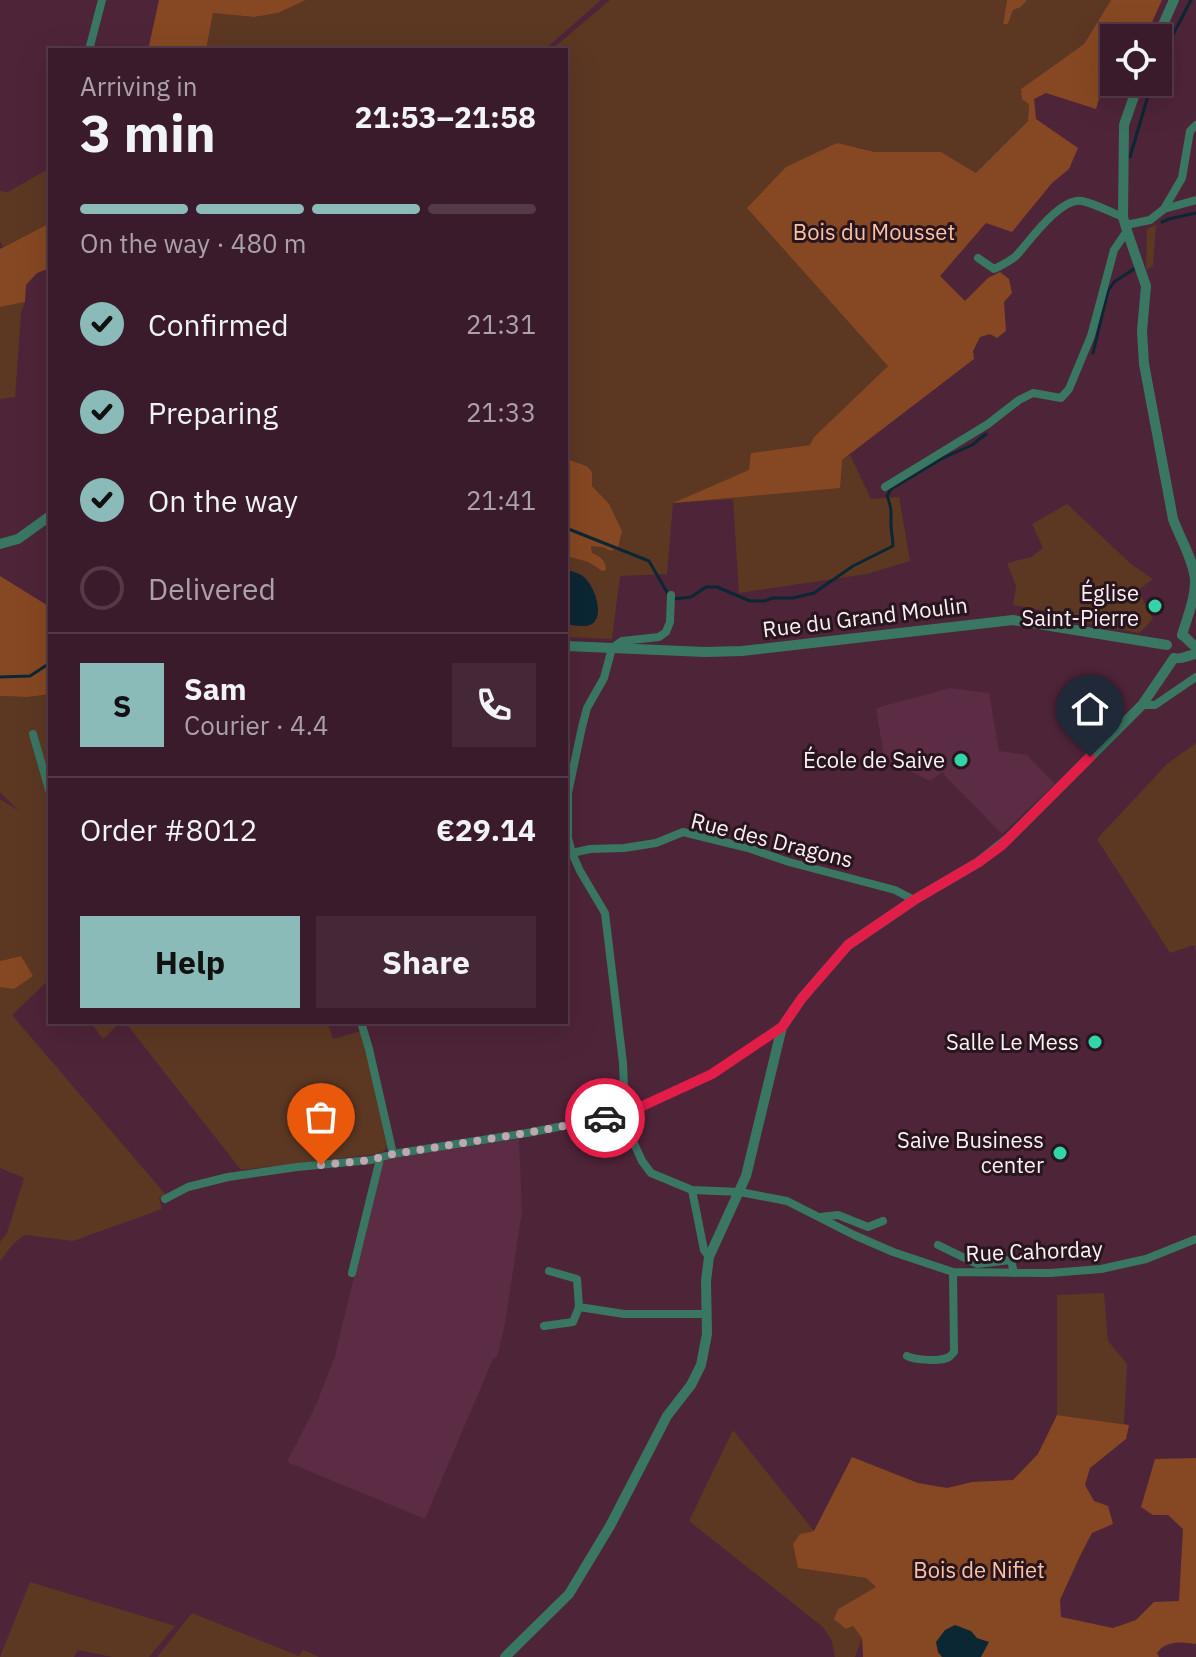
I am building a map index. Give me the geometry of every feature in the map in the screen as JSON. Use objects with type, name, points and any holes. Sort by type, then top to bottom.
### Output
[{"type":"street","points":[[90,48],[102,0]]},
{"type":"street","points":[[1163,24],[1174,0]]},
{"type":"street","points":[[1134,96],[1124,125],[1125,224],[1146,286],[1142,331],[1144,364],[1173,519],[1194,562],[1194,594],[1182,635]]},
{"type":"street","points":[[978,258],[994,269],[1004,265],[1063,206],[1071,202],[1081,201],[1125,224],[1150,220],[1164,209],[1182,178],[1190,131],[1196,125]]},
{"type":"street","points":[[1164,209],[1196,200]]},
{"type":"street","points":[[885,487],[988,424],[1019,400],[1033,393],[1061,398],[1069,389],[1091,336],[1114,250],[1125,224]]},
{"type":"street","points":[[0,544],[18,539],[48,517]]},
{"type":"street","points":[[671,598],[670,622],[666,632],[659,637],[622,641],[612,648],[604,678],[587,708],[568,793],[568,838],[572,853],[605,913],[623,1063],[625,1114],[632,1139],[651,1173],[692,1190],[704,1250],[709,1257]]},
{"type":"street","name":"Rue du Grand Moulin","points":[[568,646],[742,651],[1013,620],[1167,645]]},
{"type":"street","points":[[1182,635],[1193,650],[1182,659],[1174,658],[1168,653],[1167,645],[1171,638],[1182,635]]},
{"type":"street","points":[[505,1657],[569,1594],[610,1526],[667,1416],[691,1385],[701,1365],[707,1334],[709,1257],[740,1192],[782,1027],[802,998],[848,945],[1001,846],[1142,705],[1174,658]]},
{"type":"street","points":[[1142,705],[1155,705],[1196,677]]},
{"type":"street","points":[[33,734],[48,786]]},
{"type":"street","name":"Rue des Dragons","points":[[572,853],[656,843],[683,832],[895,890],[914,900]]},
{"type":"street","points":[[362,1024],[393,1154]]},
{"type":"street","points":[[165,1199],[188,1187],[228,1177],[380,1159],[393,1154],[625,1114],[712,1074],[782,1027]]},
{"type":"street","points":[[352,1273],[380,1159]]},
{"type":"street","name":"Rue Cahorday","points":[[692,1190],[740,1192],[787,1201],[893,1252],[953,1272],[1088,1270],[1129,1264],[1196,1239]]},
{"type":"street","points":[[819,1217],[838,1215],[868,1227],[883,1221]]},
{"type":"street","points":[[938,1245],[977,1264],[1011,1260],[1014,1273]]},
{"type":"street","points":[[544,1326],[573,1322],[579,1307],[577,1279],[549,1271]]},
{"type":"street","points":[[907,1356],[914,1360],[946,1359],[954,1352],[953,1272]]},
{"type":"street","points":[[579,1307],[624,1314],[707,1314]]},
{"type":"shaded area","points":[[306,0],[601,0],[546,48],[206,48],[213,13],[254,17],[278,13]]},
{"type":"shaded area","points":[[610,0],[1007,0],[1003,24],[1008,24],[1013,10],[1027,0],[1111,0],[1084,44],[1021,89],[1029,104],[1028,121],[976,173],[941,152],[875,152],[857,147],[888,366],[814,437],[810,445],[752,453],[750,470],[676,502],[842,460],[850,455],[871,499],[899,497],[910,561],[867,574],[739,593],[733,499],[673,503],[667,574],[620,576],[612,639],[568,637],[568,624],[591,624],[598,613],[595,598],[587,584],[578,574],[568,571],[568,557],[588,562],[602,571],[591,545],[611,551],[618,548],[622,531],[592,486],[592,472],[587,466],[568,460],[568,48],[553,48]]},
{"type":"shaded area","points":[[48,169],[48,224],[3,247],[0,241],[0,191],[8,192]]},
{"type":"shaded area","points":[[1156,225],[1153,266],[1146,270],[1147,229]]},
{"type":"shaded area","points":[[25,302],[21,313],[15,397],[0,399],[0,307]]},
{"type":"shaded area","points":[[1067,504],[1131,564],[1153,579],[1138,590],[1153,619],[1139,633],[1076,621],[1070,615],[1013,605],[1016,586],[1007,563],[1031,557],[1043,548],[1032,524]]},
{"type":"shaded area","name":"École de Saive","points":[[950,688],[989,693],[999,751],[1027,755],[1055,784],[1002,834],[943,772],[930,781],[884,758],[876,708]]},
{"type":"shaded area","points":[[48,694],[48,981],[12,1015],[166,1195],[159,1198],[162,1209],[73,1241],[25,1235],[0,1261],[0,1242],[7,1233],[24,1178],[0,1168],[0,987],[14,989],[21,956],[0,961],[0,799],[19,811],[0,792],[0,696],[27,697]]},
{"type":"shaded area","points":[[1196,743],[1196,951],[1194,945],[1170,953],[1097,839],[1167,764]]},
{"type":"shaded area","points":[[92,1024],[119,1024],[103,1039]]},
{"type":"shaded area","points":[[127,1024],[328,1024],[333,1039],[361,1031],[387,1146],[384,1151],[241,1170]]},
{"type":"shaded area","points":[[519,1139],[522,1211],[497,1357],[493,1359],[425,1519],[287,1462],[316,1405],[335,1356],[380,1168],[386,1159]]},
{"type":"shaded area","points":[[1104,1293],[1108,1341],[1127,1364],[1124,1424],[1057,1415],[1057,1295]]},
{"type":"shaded area","points":[[733,1430],[814,1531],[800,1534],[798,1568],[866,1578],[876,1587],[838,1609],[835,1619],[846,1629],[853,1626],[862,1638],[855,1657],[835,1657],[832,1641],[823,1627],[689,1521]]},
{"type":"shaded area","points":[[30,1582],[175,1626],[149,1657],[113,1657],[78,1650],[74,1657],[0,1657]]},
{"type":"shaded area","points":[[192,1613],[299,1656],[303,1650],[319,1657],[157,1657]]},
{"type":"green space","points":[[159,0],[306,0],[278,13],[254,17],[213,13],[206,48],[148,48]]},
{"type":"green space","points":[[1007,0],[1027,0],[1013,10],[1008,24],[1003,24]]},
{"type":"green space","name":"Bois du Mousset","points":[[1111,0],[1162,0],[1151,24],[1100,24],[1100,95],[1096,109],[1046,93],[1034,99],[1036,119],[1078,148],[1069,169],[1052,183],[1012,232],[986,223],[940,276],[965,301],[988,278],[1000,272],[1009,279],[1012,293],[1004,302],[1006,331],[997,338],[990,334],[980,337],[973,351],[974,359],[842,460],[840,488],[673,503],[749,470],[751,453],[810,445],[814,437],[888,366],[747,208],[786,167],[837,143],[875,152],[941,152],[976,173],[1028,121],[1029,104],[1022,99],[1021,89],[1084,44]]},
{"type":"green space","points":[[48,224],[48,269],[37,273],[26,285],[25,302],[0,307],[0,249]]},
{"type":"green space","points":[[568,460],[587,466],[592,472],[592,486],[609,504],[622,531],[618,548],[611,551],[591,546],[592,553],[602,559],[606,570],[602,571],[588,562],[568,557]]},
{"type":"green space","points":[[0,576],[48,606],[48,694],[0,696]]},
{"type":"green space","points":[[21,956],[33,976],[14,989],[0,987],[0,961]]},
{"type":"green space","name":"Bois de Nifiet","points":[[1057,1415],[1129,1425],[1126,1439],[1090,1468],[1085,1485],[1094,1501],[1108,1506],[1113,1524],[1092,1533],[1060,1600],[1061,1617],[1113,1628],[1136,1620],[1154,1602],[1179,1601],[1183,1529],[1168,1515],[1153,1515],[1141,1507],[1155,1459],[1196,1458],[1196,1644],[1170,1644],[1157,1653],[1159,1657],[863,1657],[862,1638],[853,1626],[846,1629],[834,1619],[838,1609],[876,1587],[866,1578],[798,1568],[793,1544],[800,1534],[814,1531],[852,1457],[918,1483],[947,1488],[972,1482],[1013,1480],[1038,1454]]},
{"type":"water","points":[[568,570],[588,581],[597,600],[596,620],[583,626],[568,624]]},
{"type":"water","points":[[955,1625],[989,1642],[981,1657],[942,1657],[936,1642],[945,1630]]},
{"type":"waterway","points":[[1172,36],[1191,0]]},
{"type":"waterway","points":[[1130,157],[1148,96]]},
{"type":"waterway","points":[[1162,222],[1196,213]]},
{"type":"waterway","points":[[1093,353],[1108,291],[1114,282],[1134,269]]},
{"type":"waterway","points":[[674,599],[691,597],[706,587],[717,587],[750,601],[814,593],[853,566],[893,546],[887,496],[891,489],[943,458],[972,445],[986,434]]},
{"type":"waterway","points":[[568,529],[649,561],[668,594]]},
{"type":"waterway","points":[[0,677],[30,676],[48,664]]},
{"type":"way so far","points":[[321,1165],[380,1159],[393,1154],[605,1118]]},
{"type":"place","name":"Église Saint-Pierre","points":[[1155,606]]},
{"type":"place","name":"École de Saive","points":[[961,760]]},
{"type":"place","name":"Salle Le Mess","points":[[1095,1042]]},
{"type":"place","name":"Saive Business center","points":[[1060,1153]]},
{"type":"route","points":[[605,1118],[625,1114],[712,1074],[782,1027],[802,998],[848,945],[1001,846],[1090,757]]}]
